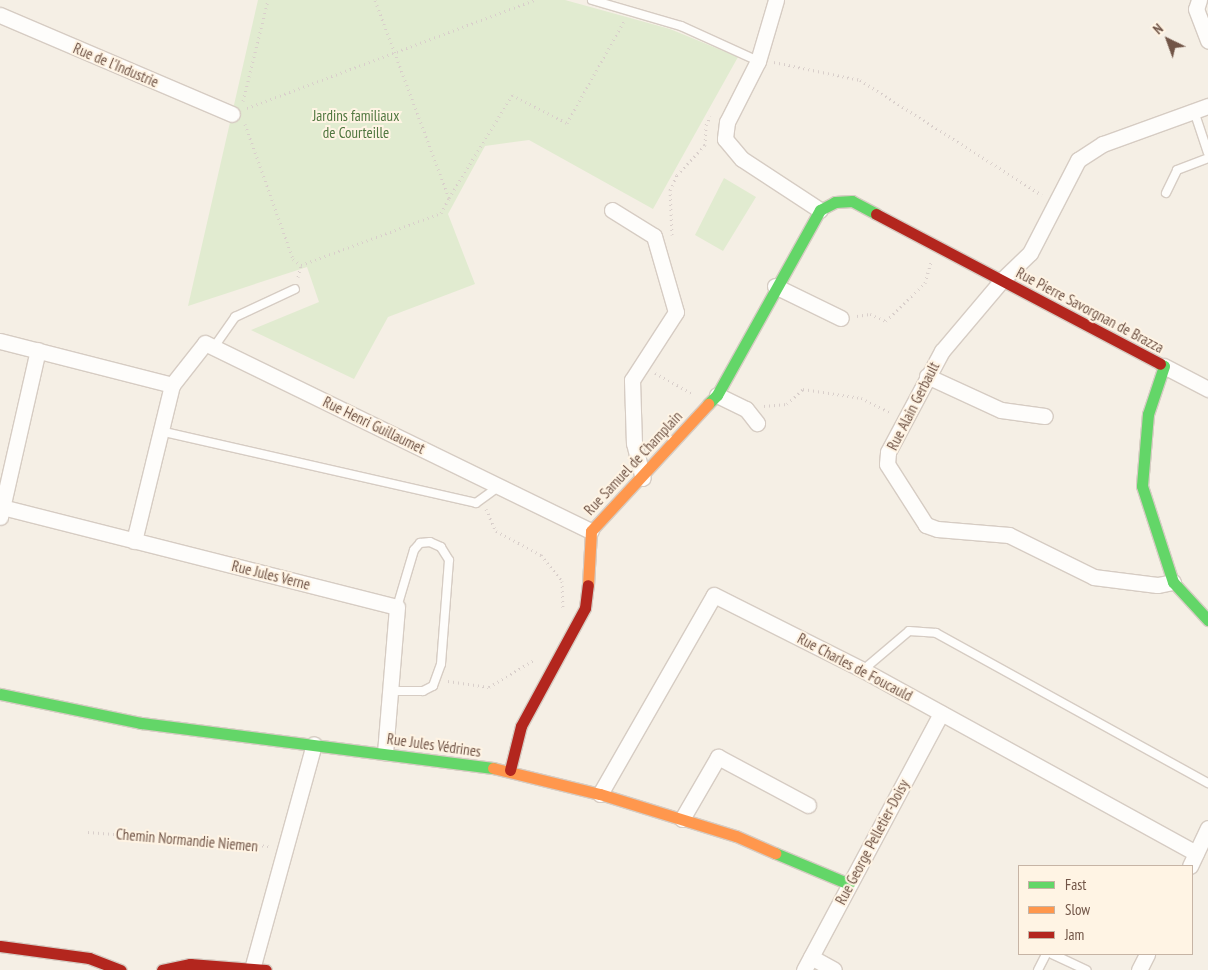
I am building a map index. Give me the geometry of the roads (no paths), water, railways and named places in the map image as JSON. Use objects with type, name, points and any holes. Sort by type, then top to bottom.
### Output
[{"type":"street","points":[[776,0],[758,61],[727,122],[725,139],[742,159],[820,210]]},
{"type":"street","points":[[1199,0],[1196,9],[1208,40]]},
{"type":"street","name":"Rue de l'Industrie","points":[[0,15],[238,117]]},
{"type":"street","name":"Rue Alain Gerbault","points":[[1173,582],[1157,584],[1094,577],[1009,535],[937,530],[926,525],[887,464],[888,452],[904,419],[942,351],[1002,280],[1030,253],[1078,160],[1094,149],[1201,109]]},
{"type":"street","name":"Rue Pierre Savorgnan de Brazza","points":[[820,210],[835,202],[852,201],[1164,366],[1148,414],[1141,470],[1142,486],[1173,582],[1208,620]]},
{"type":"street","points":[[612,210],[654,236],[676,312],[632,380],[634,443],[643,478]]},
{"type":"street","name":"Rue Samuel de Champlain","points":[[510,770],[521,726],[585,608],[592,557],[591,531],[643,478],[713,399],[775,286],[820,210]]},
{"type":"street","points":[[775,286],[841,318]]},
{"type":"street","points":[[0,342],[172,385]]},
{"type":"street","points":[[134,541],[172,385],[205,343],[214,347]]},
{"type":"street","name":"Rue Henri Guillaumet","points":[[214,347],[591,531]]},
{"type":"street","points":[[1,512],[38,350]]},
{"type":"street","points":[[1164,366],[1208,389]]},
{"type":"street","points":[[927,376],[1001,410],[1045,416]]},
{"type":"street","points":[[713,399],[746,409],[757,423]]},
{"type":"street","name":"Rue Jules Verne","points":[[1,512],[134,541],[397,607]]},
{"type":"street","name":"Rue Charles de Foucauld","points":[[600,794],[714,595],[863,670],[1193,860]]},
{"type":"street","points":[[385,753],[397,607]]},
{"type":"street","name":"Rue Jules Védrines","points":[[0,694],[141,723],[510,770],[600,794],[736,836],[849,884]]},
{"type":"street","name":"Rue George Pelletier-Doisy","points":[[807,963],[941,714]]},
{"type":"street","points":[[162,970],[190,964],[259,970],[286,848],[314,744]]},
{"type":"street","points":[[682,819],[718,757],[808,805]]},
{"type":"street","points":[[1193,860],[1208,828]]},
{"type":"street","points":[[0,946],[90,958],[121,970]]},
{"type":"street","points":[[1139,970],[1146,955]]},
{"type":"street","points":[[807,963],[834,970]]},
{"type":"lane","points":[[592,0],[681,26],[758,61]]},
{"type":"lane","points":[[1201,109],[1208,153]]},
{"type":"lane","points":[[1166,193],[1177,170],[1208,158]]},
{"type":"lane","points":[[214,347],[235,317],[295,289]]},
{"type":"lane","points":[[160,431],[476,503],[499,486]]},
{"type":"lane","points":[[390,691],[423,691],[433,686],[441,664],[449,560],[442,547],[430,542],[420,543],[414,550],[397,607]]},
{"type":"lane","points":[[863,670],[909,631],[936,633],[1208,783]]},
{"type":"lane","points":[[1038,970],[1046,955]]},
{"type":"lane","points":[[1054,955],[1086,970]]},
{"type":"park label","name":"Jardins familiaux de Courteille","points":[[356,124]]}]
